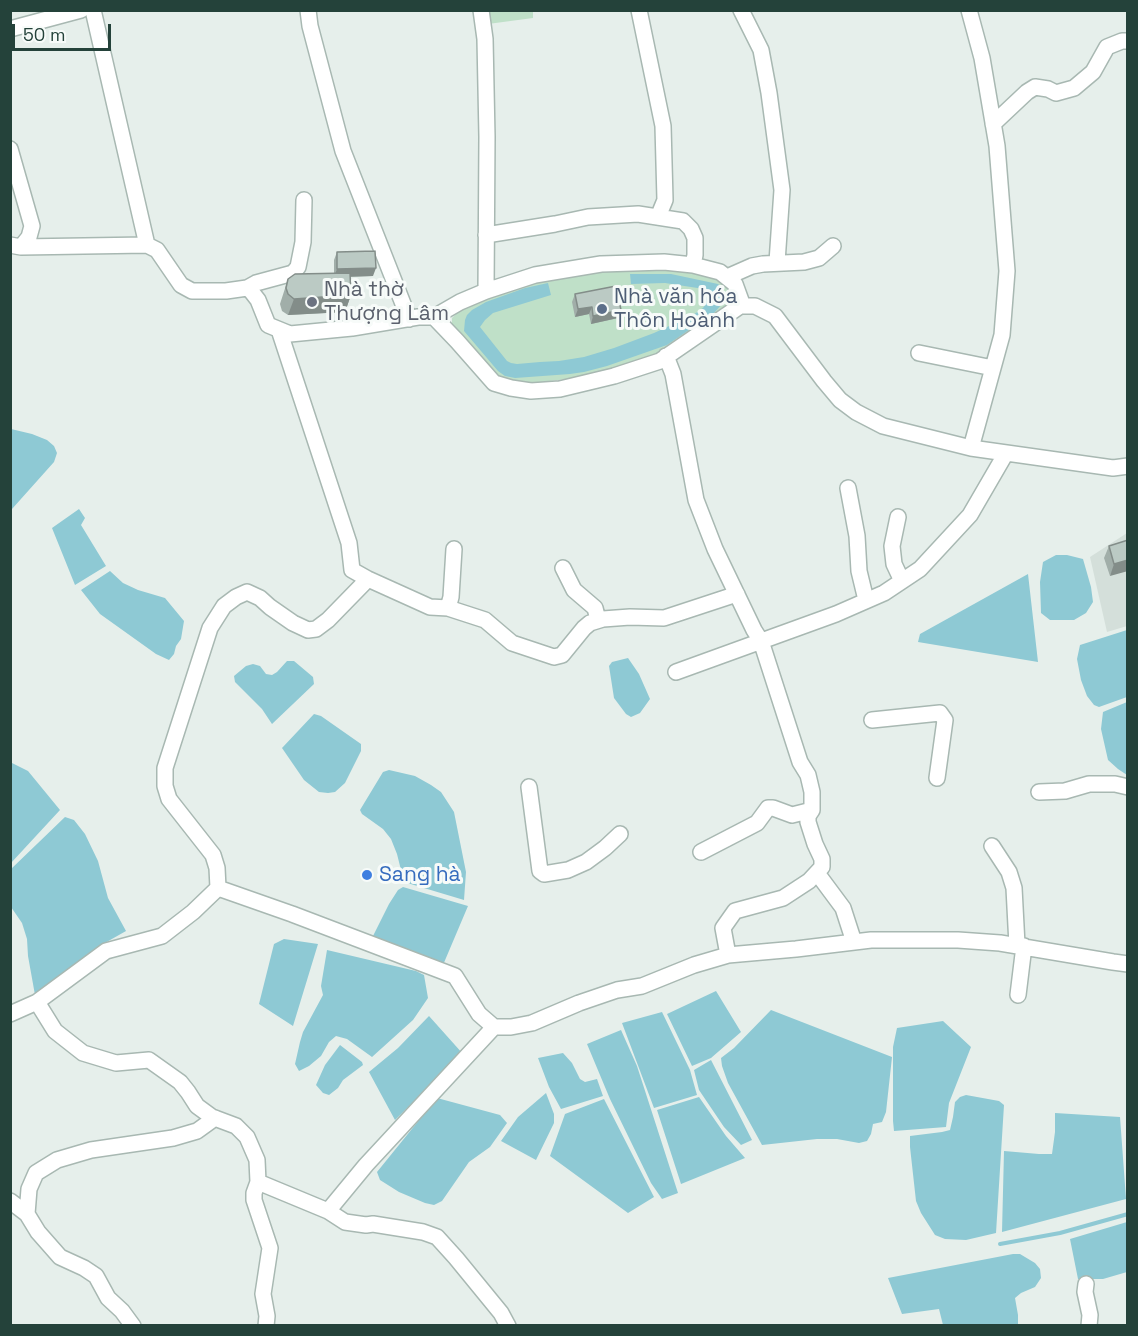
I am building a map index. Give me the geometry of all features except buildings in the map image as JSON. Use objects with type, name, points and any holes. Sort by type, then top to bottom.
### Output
[{"type":"street","points":[[10,29],[81,10]]},
{"type":"street","points":[[93,10],[147,245]]},
{"type":"street","points":[[308,10],[310,26],[343,151],[409,319]]},
{"type":"street","points":[[481,10],[485,39],[487,137],[486,291]]},
{"type":"street","points":[[639,10],[663,126],[665,200],[658,217]]},
{"type":"street","points":[[741,10],[761,50],[769,93],[782,190],[777,262]]},
{"type":"street","points":[[969,10],[982,58],[997,146],[1007,271],[1002,335],[971,448]]},
{"type":"street","points":[[993,124],[1035,87],[1056,93],[1074,88],[1093,72],[1107,47],[1128,41]]},
{"type":"street","points":[[10,149],[32,226],[29,237],[16,246]]},
{"type":"street","points":[[16,246],[147,245],[157,250],[181,285],[192,291],[226,291],[247,288],[256,283],[293,273],[298,267],[303,242],[304,200]]},
{"type":"street","points":[[486,236],[588,216],[638,214],[683,221],[691,229],[695,238],[693,265]]},
{"type":"street","points":[[727,277],[752,266],[777,262],[804,262],[819,258],[833,246]]},
{"type":"street","points":[[247,288],[258,300],[268,325],[290,334],[434,317],[486,291],[535,275],[601,264],[664,262],[693,265],[720,272],[735,284],[743,306]]},
{"type":"street","points":[[434,317],[494,383],[531,391],[560,389],[614,376],[660,361],[740,306],[755,306],[775,316],[840,400],[856,412],[883,426],[971,448],[1113,468],[1128,466]]},
{"type":"street","points":[[279,330],[349,543],[352,570],[430,607],[448,608],[485,620],[512,644],[554,657],[562,655],[584,628],[598,620],[630,617],[664,618],[737,594]]},
{"type":"street","points":[[919,353],[993,368]]},
{"type":"street","points":[[666,356],[673,374],[696,500],[715,549],[761,641],[800,762],[808,775],[812,792],[812,810],[808,816],[808,822],[822,860],[822,867],[809,881],[783,898],[735,911],[723,928],[729,955]]},
{"type":"street","points":[[676,672],[836,614],[884,593],[920,569],[970,515],[1006,453]]},
{"type":"street","points":[[848,488],[857,536],[859,571],[866,600]]},
{"type":"street","points":[[898,517],[892,546],[894,564],[902,581]]},
{"type":"street","points":[[448,608],[452,597],[454,549]]},
{"type":"street","points":[[563,568],[574,590],[595,608],[598,620]]},
{"type":"street","points":[[10,1014],[37,1002],[106,951],[162,936],[193,912],[218,888],[218,868],[213,855],[169,799],[165,786],[165,768],[210,628],[224,606],[247,592],[260,598],[293,623],[308,630],[316,629],[328,620],[368,579]]},
{"type":"street","points":[[872,720],[940,713],[945,720],[937,778]]},
{"type":"street","points":[[1039,792],[1065,791],[1089,784],[1115,784],[1128,787]]},
{"type":"street","points":[[529,787],[540,871],[544,874],[568,870],[586,862],[620,834]]},
{"type":"street","points":[[701,852],[757,823],[768,808],[792,815],[812,810]]},
{"type":"street","points":[[992,846],[1009,872],[1014,888],[1020,946],[1018,995]]},
{"type":"street","points":[[817,873],[843,908],[854,942]]},
{"type":"street","points":[[218,888],[454,976],[479,1014],[494,1027],[512,1027],[532,1023],[579,1003],[617,990],[642,986],[694,965],[729,955],[871,940],[958,940],[1000,943],[1128,964]]},
{"type":"street","points":[[37,1002],[55,1031],[83,1053],[116,1063],[149,1060],[180,1082],[196,1106],[215,1118],[236,1126],[246,1137],[257,1160],[258,1182],[254,1200],[270,1248],[263,1294],[267,1317],[266,1326]]},
{"type":"street","points":[[328,1211],[366,1165],[494,1027]]},
{"type":"street","points":[[27,1214],[29,1189],[36,1173],[57,1160],[90,1150],[173,1138],[196,1131],[215,1118]]},
{"type":"street","points":[[258,1182],[328,1211],[345,1222],[423,1232],[436,1238],[456,1258],[501,1313],[508,1326]]},
{"type":"street","points":[[10,1202],[27,1214],[60,1257],[96,1276],[108,1298],[133,1326]]},
{"type":"street","points":[[1086,1284],[1084,1292],[1090,1315],[1089,1326]]},
{"type":"shaded area","points":[[1127,533],[1127,626],[1107,632],[1090,557]]},
{"type":"green space","points":[[485,11],[533,11],[533,18],[488,24]]},
{"type":"green space","points":[[666,269],[705,273],[718,278],[729,287],[729,304],[721,313],[658,355],[584,377],[524,384],[503,380],[452,324],[452,318],[461,309],[490,294],[577,272]]},
{"type":"water","points":[[630,274],[671,274],[718,284],[721,287],[722,304],[714,313],[667,345],[607,366],[570,374],[515,378],[505,376],[498,371],[464,331],[467,315],[486,302],[525,288],[548,283],[551,295],[493,313],[480,327],[511,363],[559,361],[584,357],[654,333],[693,315],[705,305],[707,291],[704,289],[665,283],[631,284]]},
{"type":"water","points":[[11,429],[47,440],[54,446],[57,453],[54,462],[10,509]]},
{"type":"water","points":[[79,509],[85,518],[81,525],[106,566],[75,585],[52,528]]},
{"type":"water","points":[[1056,555],[1083,559],[1091,587],[1093,602],[1086,613],[1074,620],[1050,620],[1041,613],[1040,582],[1043,562]]},
{"type":"water","points":[[110,571],[123,583],[165,598],[184,621],[181,639],[169,660],[156,654],[100,614],[81,590]]},
{"type":"water","points":[[1028,574],[1038,662],[918,642],[920,634]]},
{"type":"water","points":[[1127,630],[1127,697],[1099,707],[1094,705],[1087,696],[1081,680],[1077,659],[1080,645]]},
{"type":"water","points":[[628,658],[639,674],[650,699],[640,713],[631,717],[614,698],[609,666],[612,662]]},
{"type":"water","points":[[287,661],[294,661],[313,677],[314,684],[272,724],[262,709],[235,682],[234,676],[246,666],[253,664],[260,666],[266,674],[272,675]]},
{"type":"water","points":[[1127,702],[1127,775],[1108,760],[1101,729],[1103,712]]},
{"type":"water","points":[[314,714],[321,716],[361,744],[361,751],[345,783],[335,792],[319,792],[304,780],[282,748]]},
{"type":"water","points":[[10,764],[28,771],[60,810],[11,863]]},
{"type":"water","points":[[389,770],[415,776],[431,785],[441,792],[454,812],[466,872],[464,900],[404,882],[391,839],[383,829],[362,814],[360,810],[383,772]]},
{"type":"water","points":[[65,817],[74,820],[85,834],[98,861],[108,898],[126,931],[96,948],[35,995],[27,939],[22,923],[11,907],[10,870]]},
{"type":"water","points":[[403,887],[468,906],[443,965],[372,938],[389,904],[398,890]]},
{"type":"water","points":[[284,939],[318,944],[293,1026],[259,1004],[274,944]]},
{"type":"water","points":[[327,950],[416,971],[424,975],[428,998],[413,1020],[372,1057],[347,1039],[336,1036],[329,1042],[321,1056],[299,1071],[295,1064],[303,1032],[323,995],[321,986]]},
{"type":"water","points":[[716,991],[741,1032],[711,1058],[692,1066],[667,1014]]},
{"type":"water","points":[[771,1010],[892,1057],[886,1112],[882,1122],[873,1124],[867,1141],[859,1143],[837,1139],[817,1139],[762,1145],[728,1083],[721,1058]]},
{"type":"water","points":[[662,1012],[690,1070],[697,1095],[654,1108],[622,1023]]},
{"type":"water","points":[[429,1016],[463,1054],[395,1120],[369,1072],[398,1048]]},
{"type":"water","points":[[943,1021],[971,1047],[949,1103],[946,1127],[894,1131],[893,1047],[897,1028]]},
{"type":"water","points":[[621,1030],[637,1066],[678,1193],[662,1199],[651,1183],[610,1099],[587,1044]]},
{"type":"water","points":[[340,1045],[363,1065],[343,1080],[338,1088],[329,1095],[323,1093],[316,1085],[325,1065]]},
{"type":"water","points":[[563,1053],[572,1063],[580,1079],[585,1082],[597,1079],[603,1096],[561,1109],[549,1087],[538,1058]]},
{"type":"water","points":[[711,1060],[752,1140],[741,1145],[724,1127],[699,1090],[694,1070]]},
{"type":"water","points":[[546,1093],[554,1114],[554,1123],[536,1160],[501,1141],[518,1117]]},
{"type":"water","points":[[966,1095],[999,1101],[1004,1105],[996,1233],[966,1240],[945,1239],[935,1235],[916,1201],[910,1136],[950,1130],[955,1102]]},
{"type":"water","points":[[699,1097],[726,1136],[745,1158],[681,1184],[657,1110]]},
{"type":"water","points":[[437,1098],[500,1115],[507,1123],[490,1147],[469,1162],[442,1201],[434,1205],[399,1192],[380,1180],[377,1172]]},
{"type":"water","points":[[604,1099],[654,1197],[628,1213],[550,1156],[565,1114]]},
{"type":"water","points":[[1055,1113],[1120,1117],[1126,1199],[1002,1232],[1004,1151],[1052,1154]]},
{"type":"water","points":[[1127,1222],[1127,1272],[1103,1279],[1078,1279],[1070,1239]]},
{"type":"water","points":[[1020,1254],[1035,1263],[1040,1269],[1041,1278],[1035,1287],[1015,1298],[1018,1325],[943,1325],[939,1309],[902,1314],[888,1278]]},
{"type":"waterway","points":[[1000,1244],[1060,1233],[1128,1214]]},
{"type":"place","name":"Nhà thờ Thượng Lâm","points":[[312,302]]},
{"type":"place","name":"Nhà văn hóa Thôn Hoành","points":[[602,309]]},
{"type":"place","name":"Sang hà","points":[[367,875]]}]
